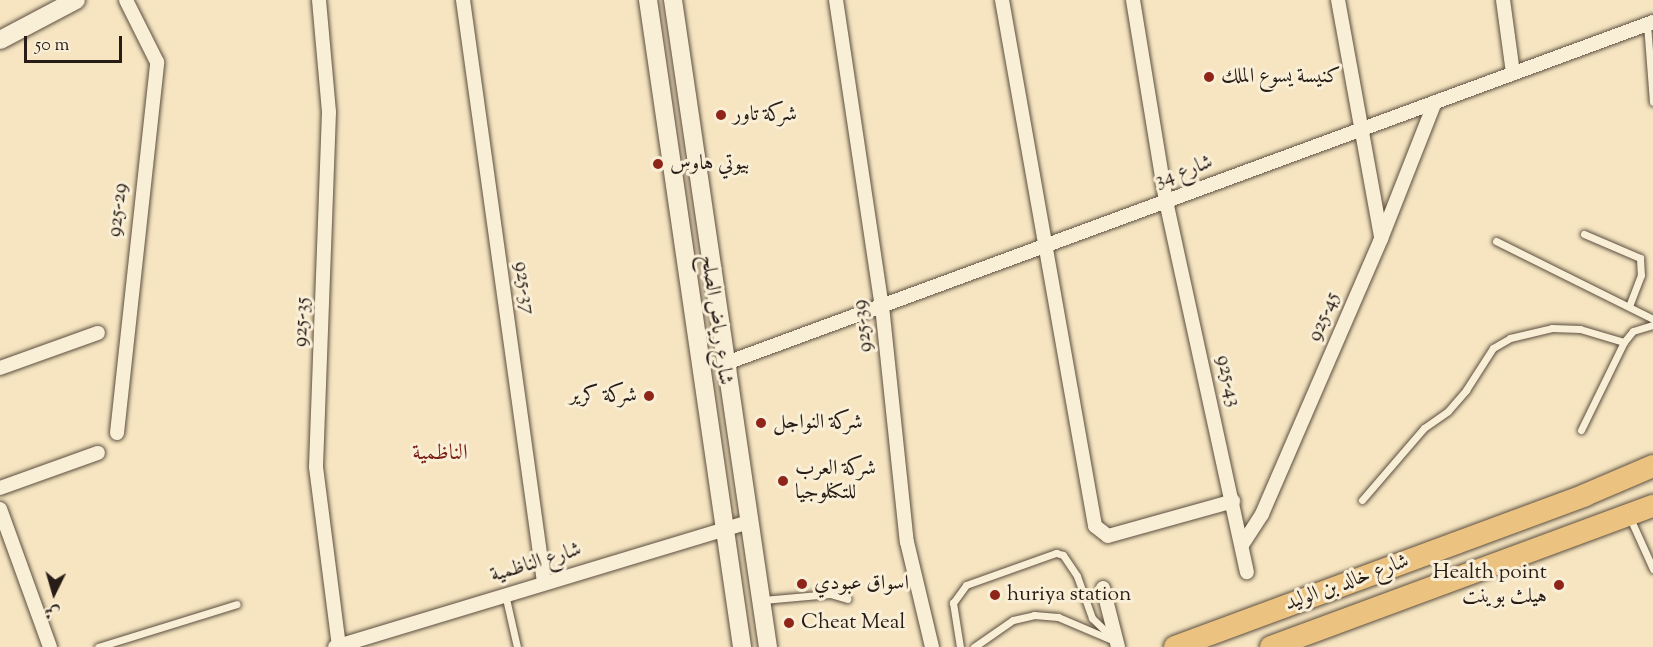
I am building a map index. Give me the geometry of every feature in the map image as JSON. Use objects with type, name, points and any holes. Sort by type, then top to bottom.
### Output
[{"type":"main road","name":"شارع خالد بن الوليد","points":[[1175,647],[1585,495],[1653,466]]},
{"type":"main road","name":"شارع خالد بن الوليد","points":[[1271,647],[1653,506]]},
{"type":"street","points":[[0,40],[75,0]]},
{"type":"street","name":"925-35","points":[[319,0],[329,112],[316,467],[337,646]]},
{"type":"street","name":"925-37","points":[[463,0],[544,582]]},
{"type":"street","name":"925-39","points":[[836,0],[882,306],[907,542],[932,647]]},
{"type":"street","points":[[1002,0],[1043,246],[1095,526],[1108,536],[1233,501]]},
{"type":"street","name":"925-43","points":[[1133,0],[1166,201],[1247,572]]},
{"type":"street","points":[[1338,0],[1381,239]]},
{"type":"street","points":[[1503,0],[1513,73]]},
{"type":"street","name":"925-29","points":[[117,433],[157,62],[130,1]]},
{"type":"street","points":[[649,7],[674,4]]},
{"type":"street","name":"شارع رياض الصلح","points":[[674,4],[729,362],[768,647]]},
{"type":"street","name":"شارع رياض الصلح","points":[[649,7],[723,529],[742,647]]},
{"type":"street","name":"شارع 34","points":[[729,362],[1650,23]]},
{"type":"street","name":"925-45","points":[[1242,545],[1262,514],[1381,239],[1435,102]]},
{"type":"street","points":[[0,368],[98,333]]},
{"type":"street","points":[[0,488],[98,453]]},
{"type":"street","points":[[0,509],[50,647]]},
{"type":"street","name":"شارع الناظمية","points":[[337,646],[750,522]]},
{"type":"street","points":[[1102,588],[1117,645]]},
{"type":"lane","points":[[1650,23],[1653,102]]},
{"type":"lane","points":[[1584,234],[1640,258],[1641,275],[1629,306]]},
{"type":"lane","points":[[1496,242],[1653,319]]},
{"type":"lane","points":[[1581,430],[1624,342],[1633,331],[1653,325]]},
{"type":"lane","points":[[1362,500],[1424,429],[1448,411],[1493,348],[1510,338],[1552,328],[1580,329],[1624,342]]},
{"type":"lane","points":[[1629,515],[1653,569]]},
{"type":"lane","points":[[960,647],[953,603],[966,585],[1056,553],[1063,555],[1077,576],[1092,618],[1117,645]]},
{"type":"lane","points":[[505,594],[517,647]]},
{"type":"lane","points":[[760,600],[830,594],[848,599]]},
{"type":"lane","points":[[98,647],[237,604]]},
{"type":"lane","points":[[974,647],[1012,620],[1034,615],[1058,617],[1117,645]]},
{"type":"place","name":"كنيسة يسوع الملك","points":[[1209,77]]},
{"type":"place","name":"شركة تاور","points":[[721,115]]},
{"type":"place","name":"بيوتي هاوس","points":[[658,164]]},
{"type":"place","name":"شركة كرير","points":[[649,396]]},
{"type":"place","name":"شركة النواجل","points":[[761,423]]},
{"type":"place","name":"شركة العرب للتكنلوجيا","points":[[783,481]]},
{"type":"place","name":"اسواق عبودي","points":[[802,584]]},
{"type":"place","name":"Health point هيلث بوينت","points":[[1559,585]]},
{"type":"place","name":"huriya station","points":[[995,595]]},
{"type":"place","name":"Cheat Meal","points":[[789,623]]},
{"type":"district","name":"الناظمية","points":[[440,455]]}]
